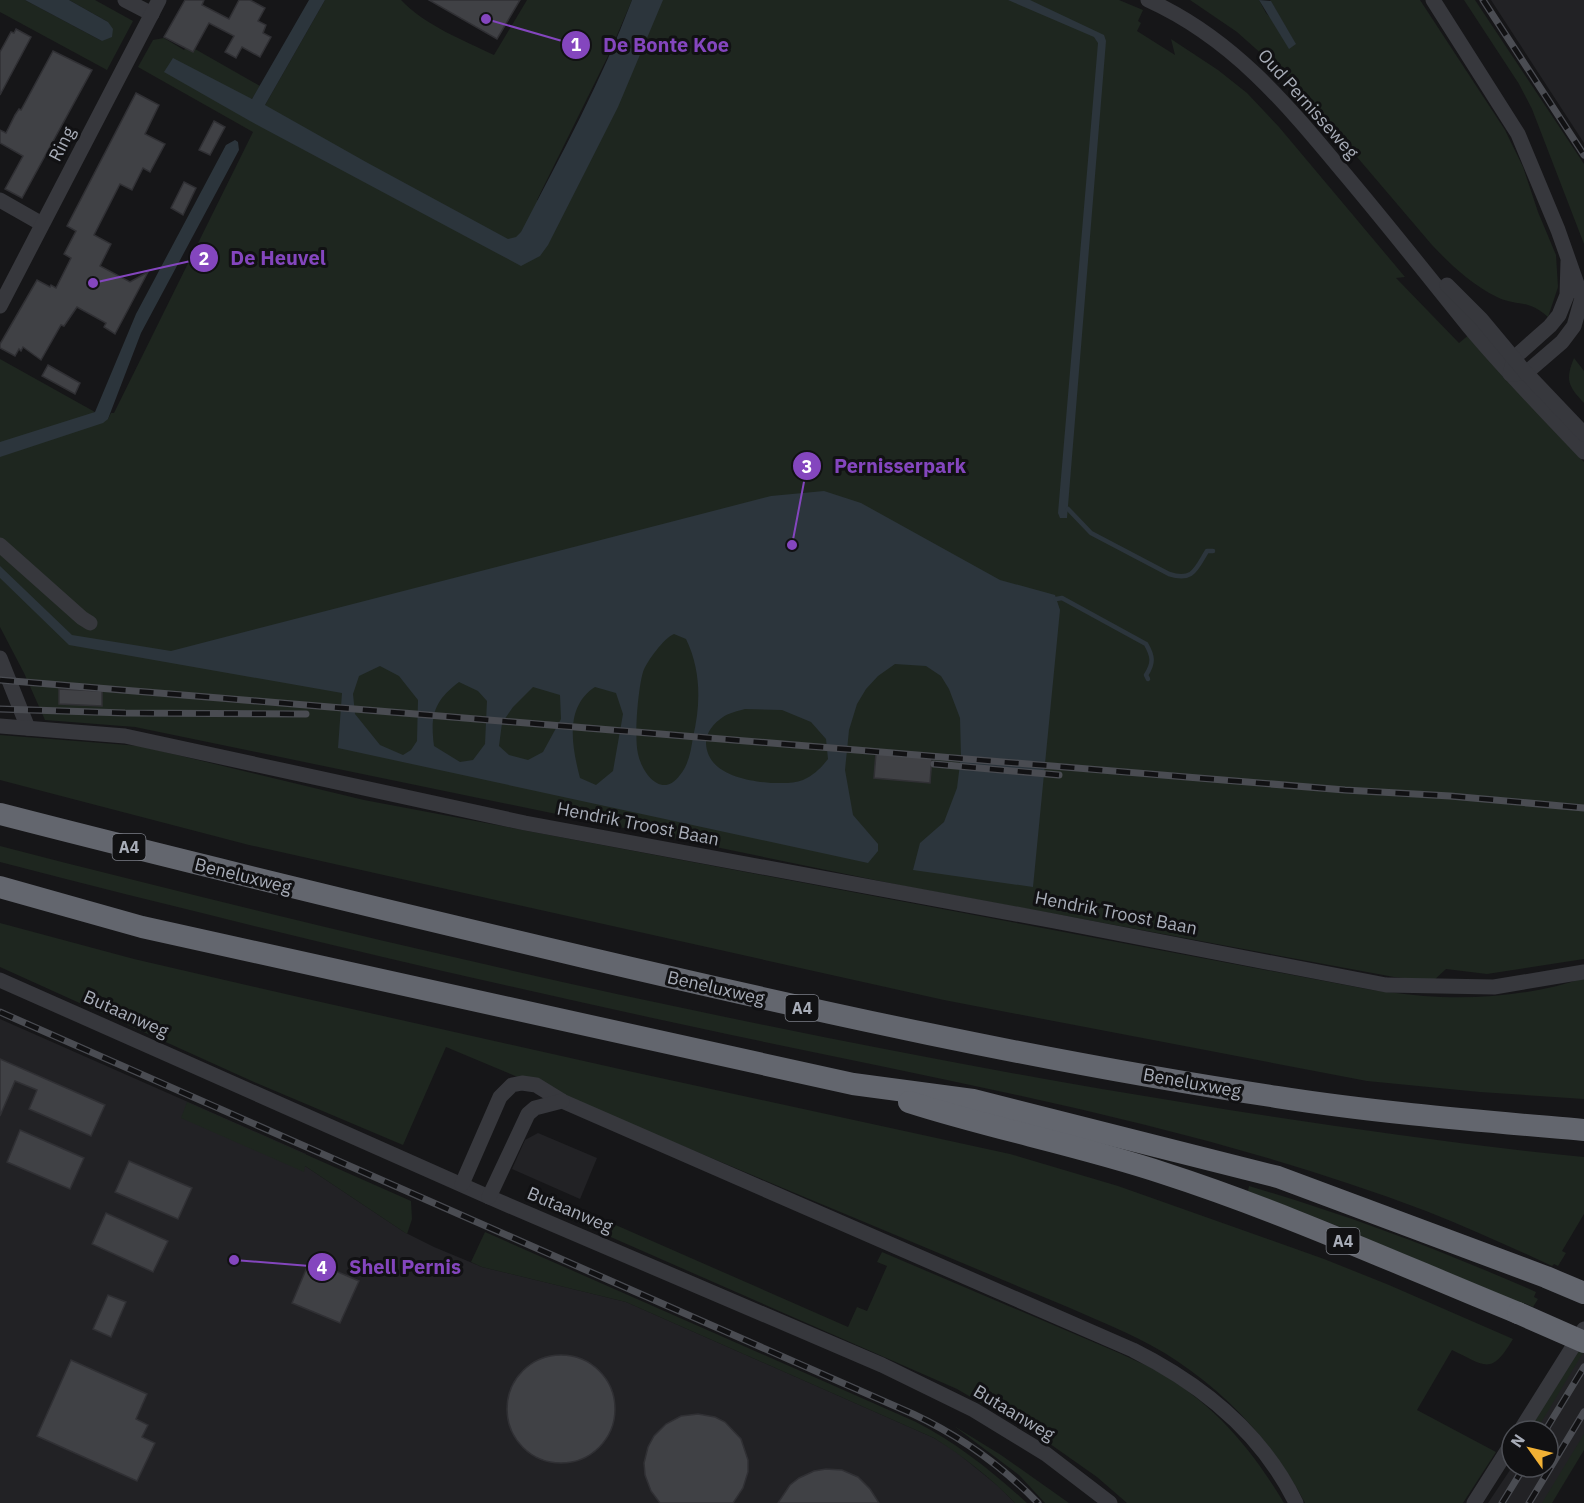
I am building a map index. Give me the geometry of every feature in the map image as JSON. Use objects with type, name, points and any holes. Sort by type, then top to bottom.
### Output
[{"type":"highway","name":"Beneluxweg","points":[[0,814],[259,880],[801,1008],[1028,1054],[1287,1099],[1584,1130]]},
{"type":"highway","name":"A4","points":[[0,887],[142,927],[853,1084],[973,1100],[1278,1177],[1546,1276],[1584,1293]]},
{"type":"highway","name":"A4","points":[[853,1084],[964,1120],[1100,1153],[1166,1174],[1275,1213],[1584,1342]]},
{"type":"street","points":[[125,0],[152,15]]},
{"type":"street","name":"Ring","points":[[0,306],[159,0]]},
{"type":"street","name":"Oud Pernisseweg","points":[[1148,0],[1184,18],[1214,38],[1272,89],[1510,374],[1584,452]]},
{"type":"street","points":[[1433,0],[1518,134],[1558,230],[1582,298],[1574,326],[1563,342],[1526,373],[1510,374],[1514,358],[1559,315],[1567,295],[1568,261]]},
{"type":"street","points":[[0,201],[42,224]]},
{"type":"street","name":"Oud Pernisseweg","points":[[1417,260],[1451,288],[1584,434]]},
{"type":"street","points":[[0,545],[90,623]]},
{"type":"street","points":[[0,658],[28,728]]},
{"type":"street","name":"Hendrik Troost Baan","points":[[0,726],[125,736],[525,823],[1386,985],[1494,987],[1584,972]]},
{"type":"street","name":"Butaanweg","points":[[0,980],[489,1197],[871,1361],[974,1410],[1046,1454],[1110,1503]]},
{"type":"street","points":[[462,1184],[500,1097],[512,1085],[522,1083],[536,1085],[562,1101],[1112,1340],[1167,1367],[1202,1390],[1227,1411],[1274,1466],[1296,1503]]},
{"type":"street","points":[[489,1197],[528,1114],[535,1108],[562,1101]]},
{"type":"street","points":[[1528,1419],[1584,1329]]},
{"type":"street","points":[[1473,1503],[1500,1461]]},
{"type":"shaded area","points":[[0,0],[25,0],[102,41],[108,22],[69,0],[95,0],[133,21],[107,70],[0,12]]},
{"type":"shaded area","points":[[25,0],[69,0],[108,22],[113,29],[112,37],[102,41]]},
{"type":"shaded area","points":[[309,0],[325,0],[265,105],[508,239],[516,237],[521,232],[551,175],[594,89],[632,0],[663,0],[618,107],[548,245],[540,256],[521,266],[250,121],[164,72],[173,58],[252,99]]},
{"type":"shaded area","points":[[325,0],[401,0],[433,25],[494,55],[527,0],[632,0],[609,54],[537,200],[547,206],[634,0],[1119,0],[1143,10],[1137,31],[1175,55],[1171,39],[1218,70],[1247,93],[1279,127],[1405,277],[1396,278],[1459,343],[1470,334],[1544,420],[1584,462],[1584,959],[1487,974],[1446,969],[1433,981],[1394,977],[904,886],[135,727],[45,720],[0,627],[0,359],[95,412],[93,413],[108,419],[111,413],[114,413],[253,132],[138,67],[153,40],[164,38],[184,50],[188,45],[260,86],[252,99],[164,72],[265,105]]},
{"type":"shaded area","points":[[1008,0],[1030,0],[1104,35],[1106,41],[1067,518],[1060,518],[1058,513],[1098,43],[1094,37]]},
{"type":"shaded area","points":[[1190,0],[1259,0],[1266,13],[1295,43],[1270,0],[1420,0],[1505,130],[1523,167],[1556,255],[1558,287],[1548,317],[1534,307],[1504,300],[1488,292],[1470,281],[1454,267],[1432,245],[1294,83],[1237,32]]},
{"type":"shaded area","points":[[1259,0],[1271,1],[1296,44],[1289,49]]},
{"type":"shaded area","points":[[1464,0],[1475,0],[1584,164],[1584,244],[1532,109],[1519,84]]},
{"type":"shaded area","points":[[1491,0],[1584,0],[1584,143]]},
{"type":"shaded area","points":[[235,140],[238,142],[239,150],[141,333],[108,419],[103,423],[0,457],[0,442],[95,412],[136,314],[226,145]]},
{"type":"shaded area","points":[[1574,358],[1584,371],[1584,403],[1571,387],[1569,377]]},
{"type":"shaded area","points":[[824,491],[861,503],[1000,580],[1055,595],[1060,610],[1033,887],[913,870],[920,843],[944,822],[957,788],[961,756],[960,718],[949,689],[941,676],[926,666],[895,664],[878,676],[866,689],[857,704],[849,730],[845,770],[853,815],[878,844],[878,851],[868,863],[338,748],[342,693],[69,645],[0,578],[0,566],[72,635],[171,651],[771,496]],"holes":[[[674,634],[686,639],[695,663],[698,700],[696,725],[688,762],[680,775],[666,785],[648,776],[640,761],[637,725],[643,672],[656,650]],[[380,666],[399,676],[418,700],[417,741],[411,750],[403,755],[380,745],[355,714],[353,694],[359,676]],[[459,682],[478,691],[487,701],[485,744],[473,760],[460,762],[434,746],[434,717],[439,702]],[[533,687],[560,695],[561,719],[543,752],[528,760],[509,755],[499,746],[502,723],[513,707]],[[595,687],[616,693],[623,714],[613,771],[596,785],[580,778],[577,766],[573,728],[578,705]],[[745,709],[782,710],[811,722],[826,739],[828,759],[814,774],[796,782],[761,782],[730,774],[713,762],[708,754],[706,743],[711,728],[725,716]]]},
{"type":"shaded area","points":[[0,735],[140,746],[364,800],[1372,990],[1432,997],[1477,997],[1532,991],[1584,978],[1584,1099],[1367,1081],[944,1000],[249,845],[0,780]]},
{"type":"shaded area","points":[[0,846],[274,915],[548,979],[824,1037],[963,1064],[1222,1109],[1402,1136],[1584,1157],[1584,1214],[1562,1251],[1566,1253],[1558,1266],[1554,1264],[1552,1266],[1426,1211],[1248,1152],[1066,1106],[611,1009],[261,928],[0,862]]},
{"type":"shaded area","points":[[0,923],[134,959],[303,998],[1010,1154],[1118,1186],[1324,1259],[1513,1339],[1499,1359],[1493,1363],[1480,1363],[1452,1350],[1417,1410],[1496,1452],[1463,1503],[1305,1503],[1265,1442],[1216,1391],[1165,1353],[1111,1326],[446,1047],[403,1145],[254,1082],[0,967]]},
{"type":"shaded area","points":[[0,1019],[306,1154],[305,1166],[404,1232],[434,1247],[482,1267],[626,1302],[934,1438],[955,1451],[1015,1503],[0,1503]]},
{"type":"shaded area","points":[[187,1102],[411,1201],[412,1219],[407,1234],[305,1166],[304,1172],[181,1118]]},
{"type":"shaded area","points":[[538,1133],[597,1158],[580,1199],[512,1169],[525,1140]]},
{"type":"shaded area","points":[[1249,1186],[1359,1221],[1466,1262],[1536,1292],[1534,1297],[1538,1299],[1533,1307],[1523,1304],[1248,1191]]},
{"type":"shaded area","points":[[577,1208],[848,1327],[857,1307],[867,1311],[887,1266],[877,1262],[882,1252],[1119,1353],[1152,1368],[1177,1383],[1196,1397],[1229,1428],[1272,1483],[1284,1503],[1127,1503],[1097,1477],[1043,1439],[957,1389],[572,1220]]},
{"type":"shaded area","points":[[485,1232],[916,1422],[946,1439],[974,1459],[1027,1503],[1015,1503],[976,1468],[934,1438],[626,1302],[482,1267],[471,1262]]},
{"type":"shaded area","points":[[1584,1340],[1584,1351],[1543,1419],[1535,1419]]},
{"type":"shaded area","points":[[1584,1346],[1584,1440],[1560,1479],[1560,1419],[1539,1419]]},
{"type":"shaded area","points":[[954,1426],[1001,1455],[1069,1503],[1045,1503],[1019,1475]]},
{"type":"shaded area","points":[[1584,1434],[1584,1450],[1552,1503],[1542,1503],[1557,1479],[1560,1479],[1560,1473]]},
{"type":"shaded area","points":[[1504,1479],[1560,1479],[1545,1503],[1488,1503]]},
{"type":"building","points":[[185,0],[204,0],[202,5],[229,19],[239,0],[250,0],[265,8],[258,21],[266,25],[263,33],[271,37],[260,57],[242,47],[236,58],[225,52],[234,36],[209,23],[193,52],[164,37]]},
{"type":"building","points":[[429,0],[520,0],[497,39]]},
{"type":"building","points":[[16,29],[31,37],[0,95],[0,52],[11,32],[14,33]]},
{"type":"building","points":[[53,51],[92,70],[22,198],[5,189],[23,156],[0,143],[0,130],[6,133]]},
{"type":"building","points":[[136,93],[159,105],[145,134],[165,144],[150,172],[143,168],[132,190],[120,184],[94,235],[111,244],[100,266],[130,282],[148,272],[115,334],[104,327],[106,323],[77,307],[64,326],[61,325],[41,360],[23,347],[15,356],[0,348],[0,344],[37,280],[56,288],[71,258],[64,254],[76,231],[67,226]]},
{"type":"building","points":[[214,121],[225,127],[210,155],[199,150]]},
{"type":"building","points":[[184,182],[196,188],[183,215],[171,208]]},
{"type":"building","points":[[48,365],[80,383],[75,394],[42,376]]},
{"type":"building","points":[[59,689],[102,691],[102,706],[59,704]]},
{"type":"building","points":[[876,753],[932,757],[930,783],[874,778]]},
{"type":"building","points":[[0,1059],[105,1105],[91,1136],[29,1109],[37,1090],[15,1081],[0,1116]]},
{"type":"building","points":[[20,1130],[84,1158],[70,1189],[7,1162]]},
{"type":"building","points":[[129,1161],[192,1188],[178,1219],[115,1192]]},
{"type":"building","points":[[106,1213],[168,1241],[153,1272],[92,1244]]},
{"type":"building","points":[[310,1260],[359,1281],[340,1323],[292,1303]]},
{"type":"building","points":[[108,1295],[126,1302],[111,1337],[93,1329]]},
{"type":"building","points":[[561,1355],[582,1359],[599,1371],[611,1388],[615,1409],[611,1430],[599,1447],[582,1459],[561,1463],[540,1459],[523,1447],[511,1430],[507,1409],[511,1388],[523,1371],[540,1359]]},
{"type":"building","points":[[71,1360],[147,1394],[136,1419],[148,1425],[142,1437],[155,1443],[137,1481],[37,1436]]},
{"type":"building","points":[[698,1414],[715,1417],[725,1422],[741,1439],[748,1460],[748,1472],[743,1488],[733,1503],[660,1503],[651,1491],[645,1475],[644,1463],[648,1447],[654,1436],[666,1424],[681,1416]]},
{"type":"building","points":[[842,1470],[858,1477],[879,1503],[778,1503],[790,1485],[799,1478],[814,1471]]},
{"type":"waterway","points":[[1068,509],[1091,533],[1169,574],[1189,575],[1207,551],[1213,551]]},
{"type":"waterway","points":[[1056,599],[1062,598],[1146,644],[1152,660],[1146,675],[1148,679]]},
{"type":"railway","points":[[1483,0],[1584,155]]},
{"type":"railway","points":[[0,680],[1584,808]]},
{"type":"railway","points":[[0,709],[125,713],[306,714]]},
{"type":"railway","points":[[934,764],[1059,775]]},
{"type":"railway","points":[[0,1012],[913,1414],[980,1453],[1038,1503]]},
{"type":"railway","points":[[1552,1419],[1584,1367]]},
{"type":"railway","points":[[1529,1503],[1584,1412]]},
{"type":"railway","points":[[1502,1503],[1517,1479]]},
{"type":"place","name":"De Bonte Koe","points":[[486,19]]},
{"type":"place","name":"De Heuvel","points":[[93,283]]},
{"type":"place","name":"Pernisserpark","points":[[792,545]]},
{"type":"place","name":"Shell Pernis","points":[[234,1260]]}]
